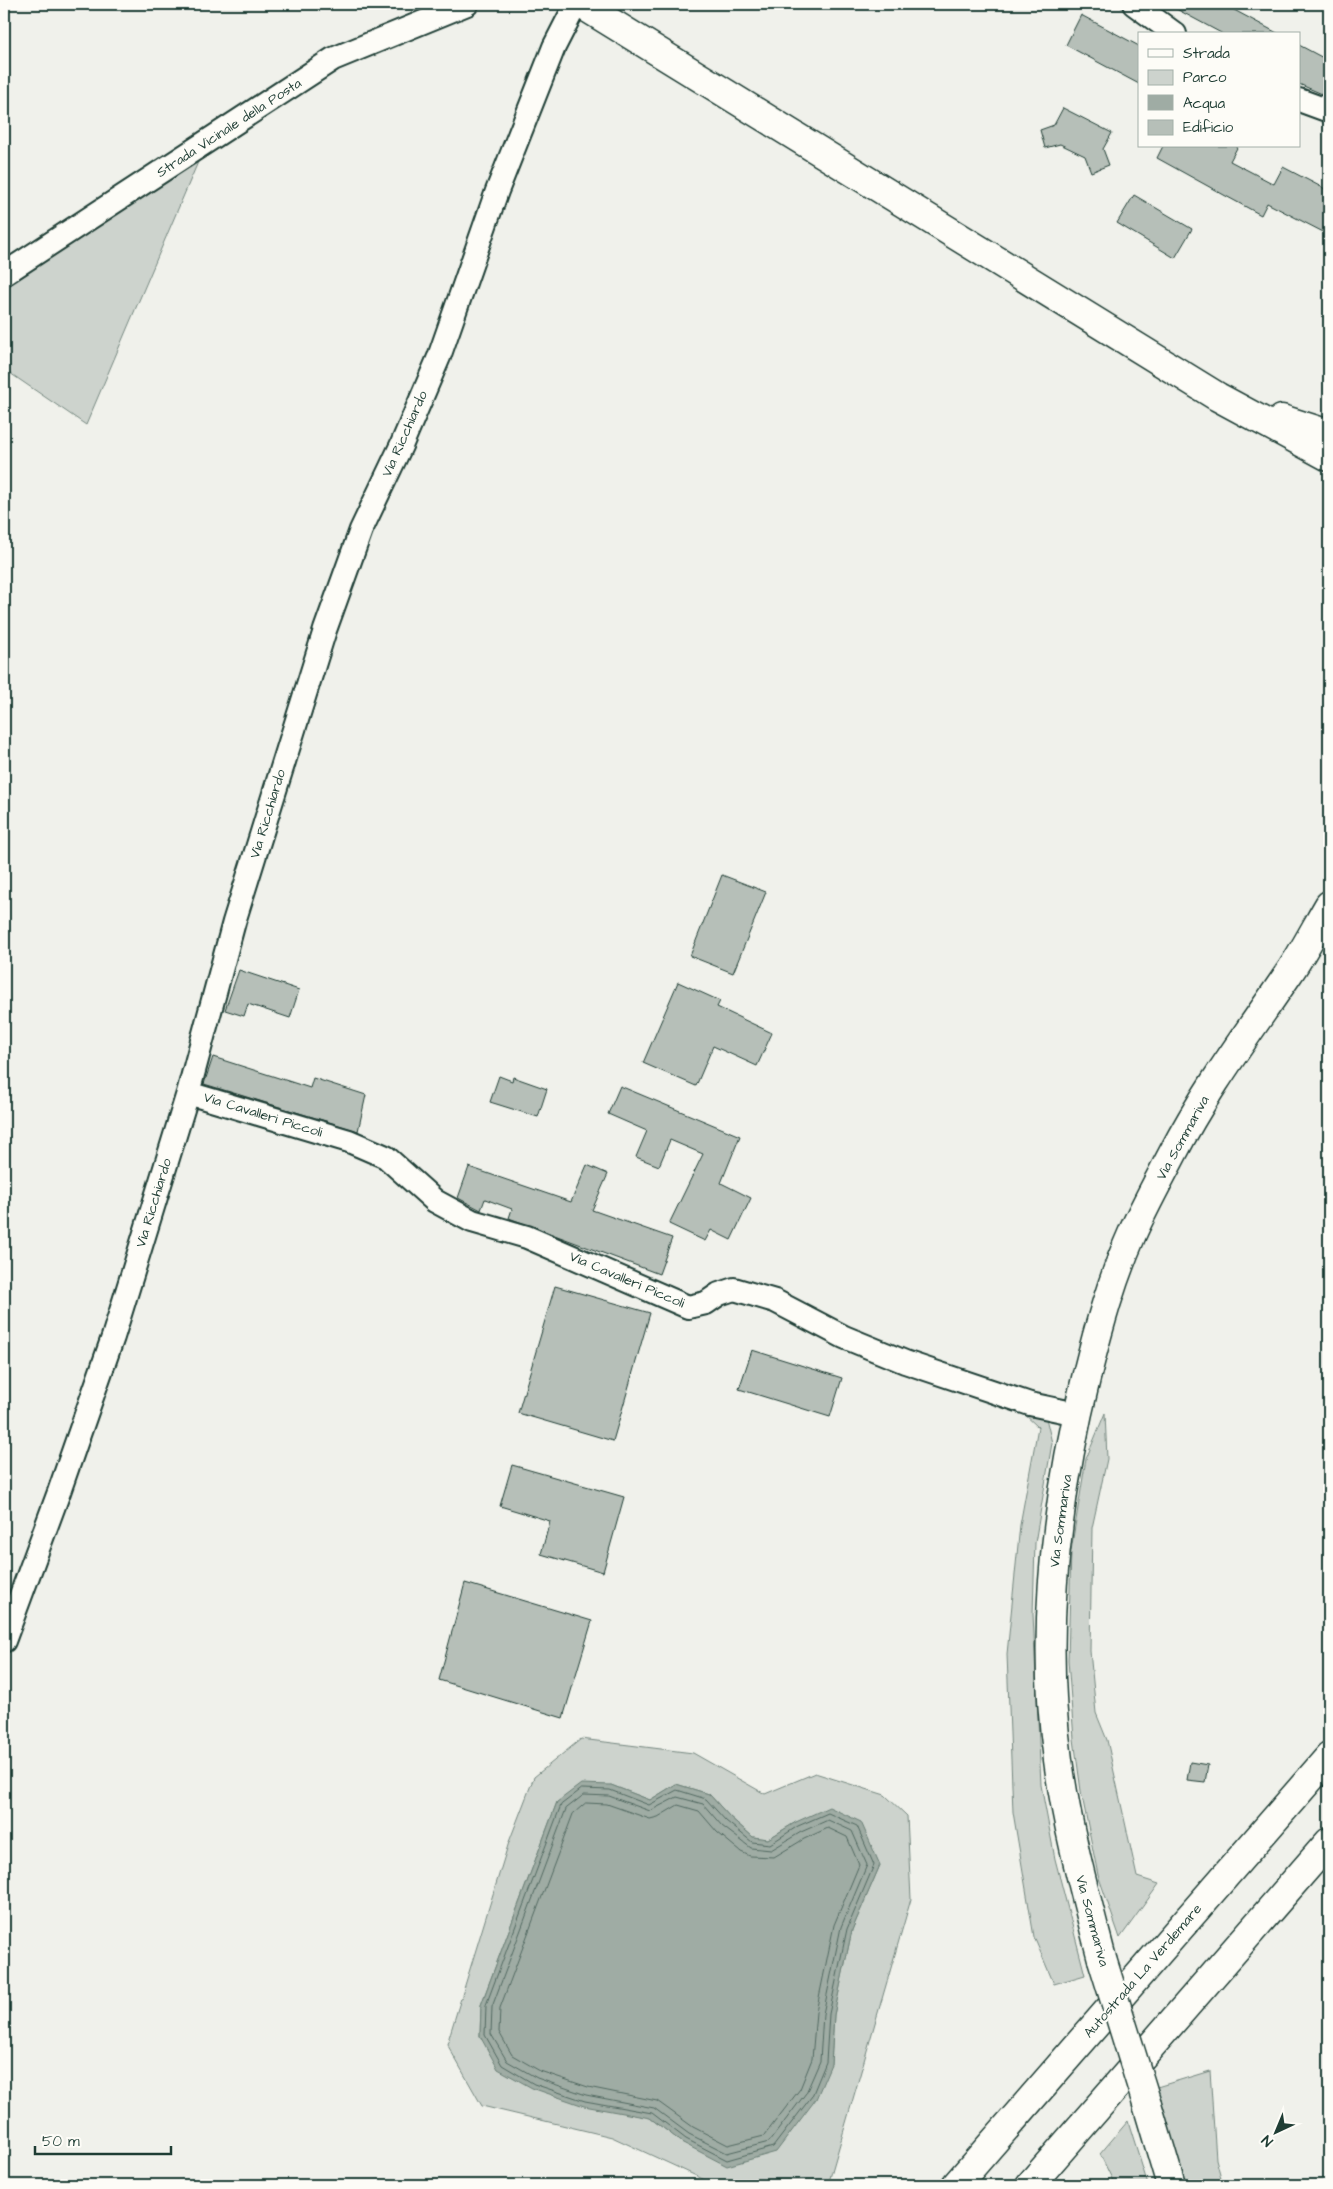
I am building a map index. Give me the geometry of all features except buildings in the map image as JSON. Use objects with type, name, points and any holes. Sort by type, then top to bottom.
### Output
[{"type":"main road","points":[[581,4],[1218,397],[1329,457]]},
{"type":"main road","points":[[1154,358],[1268,414],[1329,434]]},
{"type":"main road","name":"Via Sommariva","points":[[1171,2185],[1102,1958],[1074,1852],[1058,1760],[1052,1698],[1051,1620],[1054,1559],[1077,1414],[1100,1320],[1132,1235],[1174,1150],[1222,1069],[1291,970],[1329,904]]},
{"type":"main road","name":"Autostrada La Verdemare","points":[[956,2185],[1329,1758]]},
{"type":"main road","points":[[1030,2185],[1329,1842]]},
{"type":"street","name":"Strada Vicinale della Posta","points":[[4,274],[334,59],[467,4]]},
{"type":"street","name":"Via Ricchiardo","points":[[4,1641],[113,1337],[188,1093],[234,922],[325,630],[361,530],[401,446],[439,357],[497,191],[554,47],[576,4]]},
{"type":"street","points":[[1134,4],[1172,32]]},
{"type":"street","points":[[1300,100],[1329,111]]},
{"type":"street","name":"Via Cavalleri Piccoli","points":[[188,1093],[348,1142],[386,1157],[435,1201],[472,1221],[527,1237],[688,1308],[706,1303],[719,1294],[734,1289],[775,1301],[844,1337],[905,1362],[1030,1404],[1077,1414]]},
{"type":"green space","points":[[198,162],[86,425],[4,369],[4,286]]},
{"type":"green space","points":[[1023,1413],[1046,1418],[1052,1443],[1035,1543],[1033,1614],[1041,1785],[1055,1859],[1085,1975],[1054,1984],[1034,1937],[1013,1812],[1007,1654],[1020,1525],[1038,1427]]},
{"type":"green space","points":[[1105,1413],[1107,1459],[1092,1528],[1090,1651],[1096,1713],[1107,1740],[1137,1877],[1159,1884],[1120,1938],[1098,1875],[1081,1791],[1074,1739],[1068,1660],[1071,1551],[1086,1459]]},
{"type":"green space","points":[[581,1739],[693,1753],[765,1794],[815,1773],[885,1795],[907,1816],[911,1899],[828,2185],[729,2185],[705,2180],[612,2137],[482,2106],[447,2044],[509,1842],[534,1777]],"holes":[[[676,1784],[709,1794],[730,1817],[753,1837],[768,1839],[796,1822],[880,1865],[852,1930],[834,2015],[831,2064],[683,2143],[650,2118],[480,2036],[481,2005],[557,1802],[611,1785],[650,1800]]]},
{"type":"green space","points":[[1210,2071],[1216,2159],[1223,2185],[1186,2185],[1157,2087]]},
{"type":"green space","points":[[1128,2121],[1148,2185],[1115,2185],[1100,2154]]},
{"type":"water","points":[[581,1784],[611,1785],[650,1800],[676,1784],[709,1794],[730,1817],[753,1837],[768,1839],[796,1822],[829,1807],[861,1822],[880,1865],[852,1930],[834,2015],[831,2064],[816,2099],[776,2152],[727,2166],[683,2143],[650,2118],[584,2106],[532,2088],[498,2069],[480,2036],[481,2005],[557,1802]]}]
